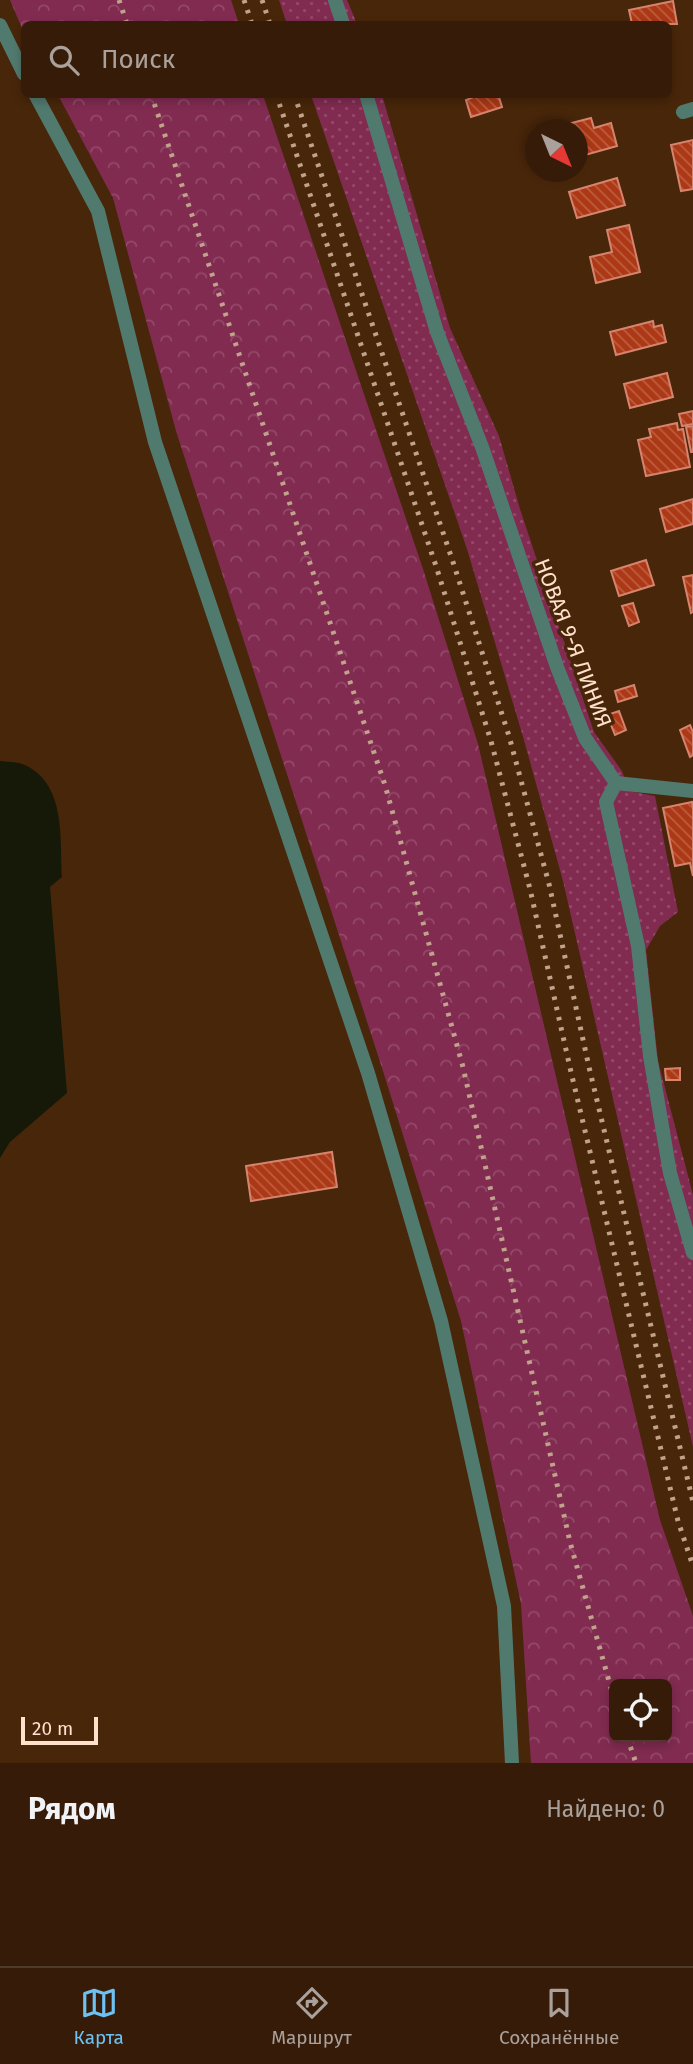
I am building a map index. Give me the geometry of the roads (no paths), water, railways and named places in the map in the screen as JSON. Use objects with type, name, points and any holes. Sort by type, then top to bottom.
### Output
[{"type":"street","points":[[335,0],[342,21]]},
{"type":"street","points":[[1,31],[21,68]]},
{"type":"street","points":[[37,98],[98,211],[155,442],[368,1073],[441,1321],[503,1606],[512,1763]]},
{"type":"street","name":"НОВАЯ 9-Я ЛИНИЯ","points":[[367,98],[437,332],[482,447],[557,667],[585,738],[616,783]]},
{"type":"street","points":[[693,791],[616,783],[606,802],[638,946],[650,1056],[670,1173],[693,1253]]},
{"type":"railway","points":[[119,0],[126,21]]},
{"type":"railway","points":[[244,0],[251,21]]},
{"type":"railway","points":[[262,0],[269,21]]},
{"type":"railway","points":[[152,98],[385,785],[463,1067],[570,1542],[609,1681]]},
{"type":"railway","points":[[277,98],[436,566],[491,741],[530,889],[678,1521],[693,1566]]},
{"type":"railway","points":[[295,98],[452,559],[509,736],[549,884],[589,1067],[693,1502]]},
{"type":"railway","points":[[629,1742],[636,1763]]}]
